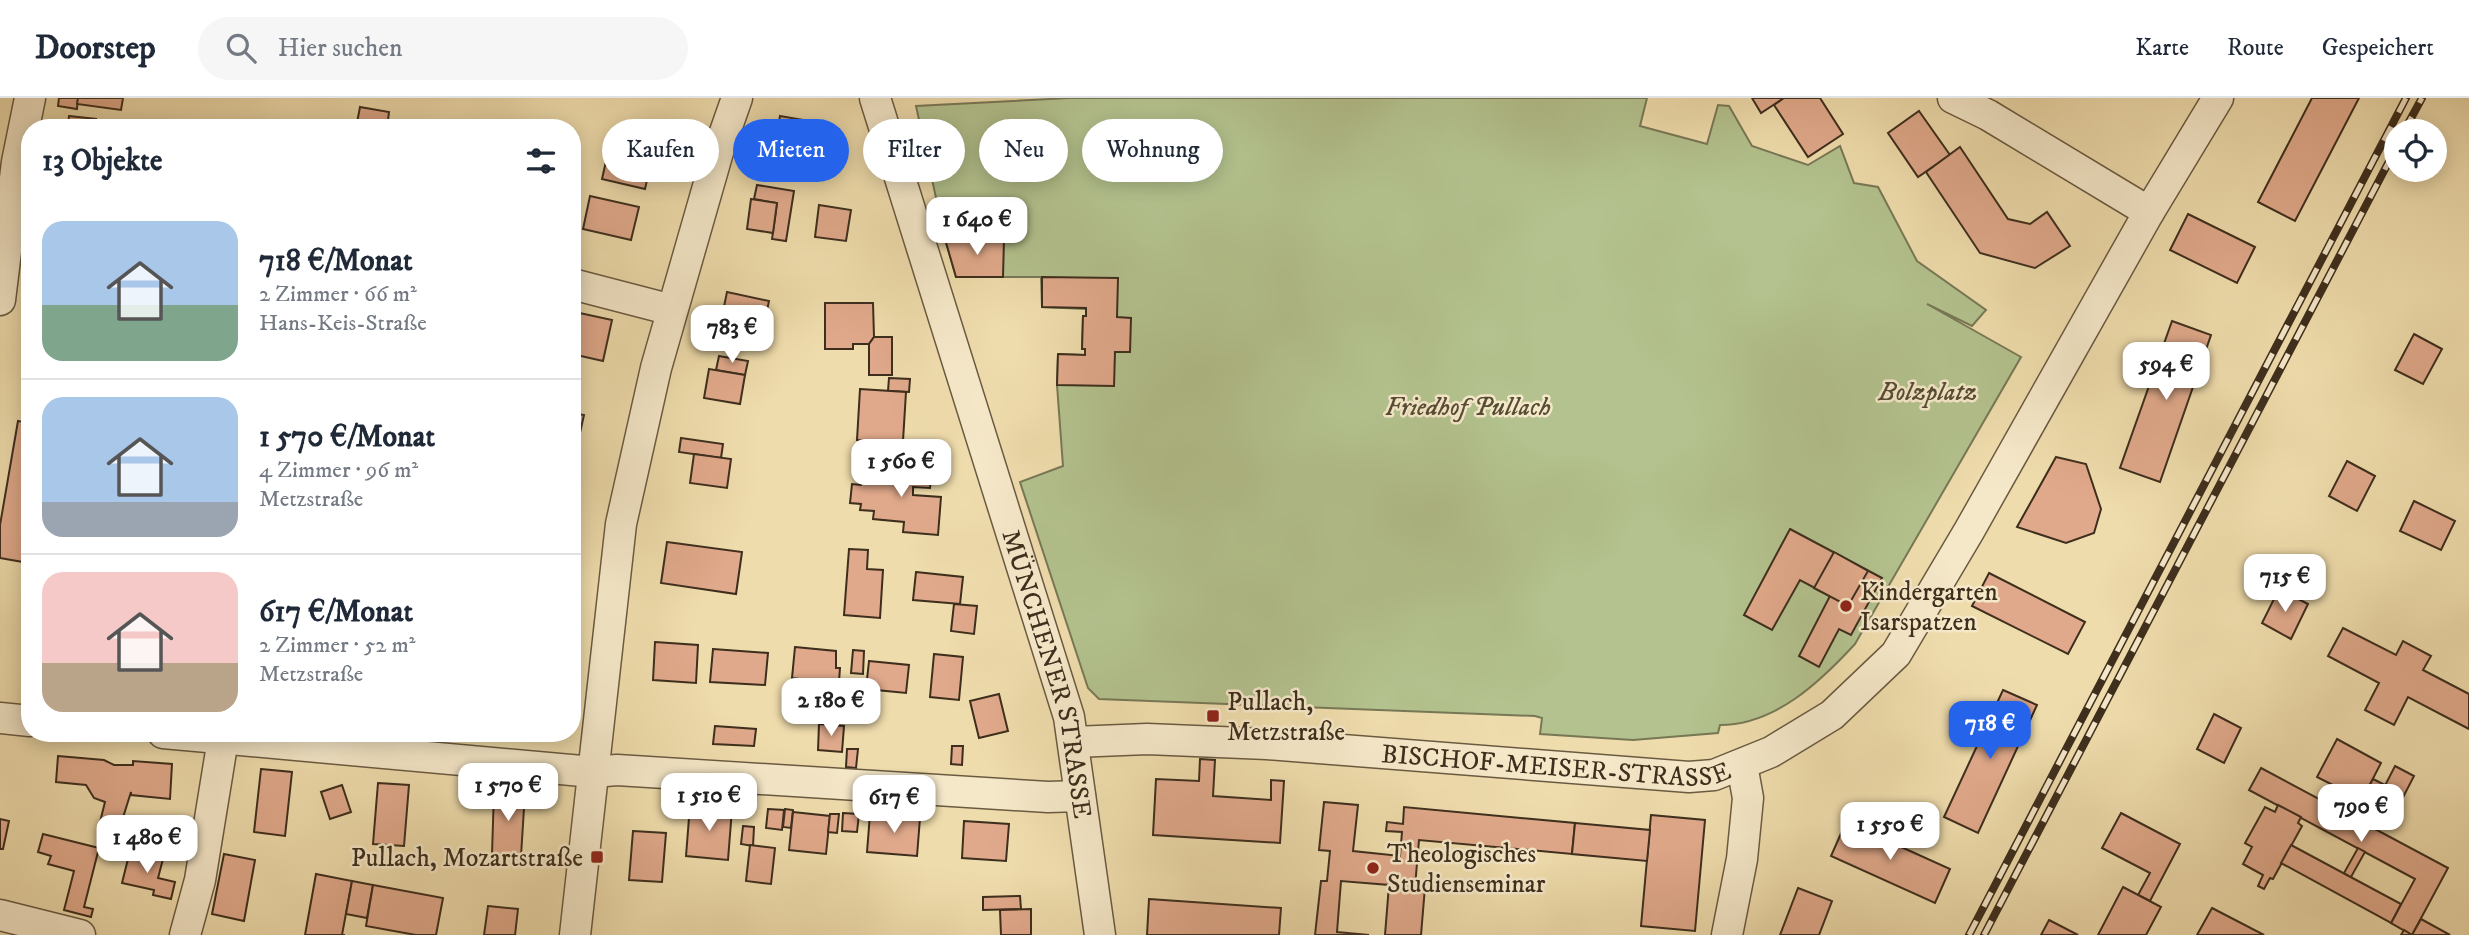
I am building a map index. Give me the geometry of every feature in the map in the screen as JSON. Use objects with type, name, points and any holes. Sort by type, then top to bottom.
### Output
[{"type":"street","points":[[26,119],[30,98]]},
{"type":"street","points":[[575,935],[621,524],[656,368],[718,152],[737,98]]},
{"type":"street","name":"MÜNCHENER STRASSE","points":[[875,98],[1059,682],[1074,742],[1100,935]]},
{"type":"street","points":[[1953,98],[1987,115],[2149,212]]},
{"type":"street","name":"BISCHOF-MEISER-STRASSE","points":[[1074,742],[1147,739],[1267,744],[1689,777],[1714,775],[1771,752],[1832,715],[1896,654],[1969,531],[2149,212],[2218,98]]},
{"type":"street","points":[[0,300],[21,142]]},
{"type":"street","points":[[581,286],[672,310]]},
{"type":"street","points":[[0,718],[21,720]]},
{"type":"street","points":[[185,935],[200,880],[223,742]]},
{"type":"street","points":[[286,742],[593,772],[617,770],[1048,797],[1080,796]]},
{"type":"street","points":[[1727,935],[1742,859],[1748,798],[1742,765]]},
{"type":"street","points":[[0,915],[80,935]]},
{"type":"green space","name":"Friedhof Pullach","points":[[1069,98],[1647,98],[1640,126],[1707,144],[1718,105],[1729,106],[1752,146],[1808,165],[1840,146],[1854,183],[1878,187],[1917,261],[1986,310],[1972,326],[1927,304],[2021,357],[1855,644],[1827,673],[1795,699],[1759,718],[1720,725],[1718,733],[1633,740],[1540,734],[1542,718],[1535,716],[1099,699],[1088,688],[1020,482],[1063,466],[1057,385],[1058,354],[1085,355],[1085,349],[1082,349],[1083,316],[1086,316],[1086,309],[1042,307],[1041,277],[956,277],[933,182],[965,182],[965,119],[919,119],[916,106]]},
{"type":"building","points":[[59,98],[78,98],[77,109],[58,106]]},
{"type":"building","points":[[78,98],[123,98],[121,110],[77,104]]},
{"type":"building","points":[[1752,98],[1784,98],[1761,113]]},
{"type":"building","points":[[1784,98],[1820,98],[1843,134],[1808,157],[1774,105]]},
{"type":"building","points":[[2312,98],[2359,98],[2295,221],[2258,202]]},
{"type":"building","points":[[360,107],[389,112],[388,119],[358,119]]},
{"type":"building","points":[[1919,111],[1950,155],[1918,177],[1888,133]]},
{"type":"building","points":[[69,116],[96,119],[69,119]]},
{"type":"building","points":[[1960,147],[2008,219],[2030,224],[2047,212],[2070,246],[2035,268],[1980,253],[1926,172]]},
{"type":"building","points":[[615,182],[647,182],[645,189]]},
{"type":"building","points":[[757,185],[794,191],[786,241],[772,239],[777,203],[754,199]]},
{"type":"building","points":[[590,196],[639,207],[631,240],[583,229]]},
{"type":"building","points":[[751,199],[777,203],[773,233],[747,229]]},
{"type":"building","points":[[819,205],[851,210],[846,241],[815,237]]},
{"type":"building","points":[[2188,214],[2255,247],[2237,283],[2170,250]]},
{"type":"building","points":[[945,239],[1004,239],[1003,277],[956,277]]},
{"type":"building","points":[[1042,277],[1118,278],[1117,317],[1131,318],[1130,352],[1115,352],[1114,386],[1057,385],[1058,354],[1085,355],[1085,349],[1082,349],[1083,316],[1086,316],[1086,308],[1042,307]]},
{"type":"building","points":[[727,292],[769,301],[762,335],[720,326]]},
{"type":"building","points":[[825,303],[873,303],[874,337],[869,344],[853,344],[853,349],[825,349]]},
{"type":"building","points":[[581,313],[612,320],[603,361],[581,356]]},
{"type":"building","points":[[2172,321],[2211,335],[2160,482],[2120,468]]},
{"type":"building","points":[[2414,334],[2442,349],[2423,384],[2395,370]]},
{"type":"building","points":[[874,337],[892,337],[892,375],[869,375],[869,344]]},
{"type":"building","points":[[719,356],[748,361],[745,375],[716,370]]},
{"type":"building","points":[[709,369],[745,375],[740,404],[704,398]]},
{"type":"building","points":[[889,378],[910,379],[909,392],[888,391]]},
{"type":"building","points":[[860,389],[906,392],[903,441],[929,443],[927,466],[889,463],[890,442],[857,440]]},
{"type":"building","points":[[18,421],[21,422],[21,562],[0,558],[0,525]]},
{"type":"building","points":[[681,438],[723,444],[721,458],[679,452]]},
{"type":"building","points":[[694,454],[731,459],[727,488],[690,483]]},
{"type":"building","points":[[2056,457],[2086,464],[2101,509],[2094,533],[2066,543],[2017,527]]},
{"type":"building","points":[[2347,461],[2375,476],[2357,511],[2329,496]]},
{"type":"building","points":[[897,465],[932,467],[930,488],[913,487],[913,495],[941,497],[938,535],[903,532],[904,522],[873,519],[874,511],[860,510],[861,504],[850,503],[852,484],[861,485],[861,478],[875,479],[875,475],[896,477]]},
{"type":"building","points":[[2414,501],[2455,521],[2441,550],[2400,531]]},
{"type":"building","name":"Kindergarten Isarspatzen","points":[[1790,529],[1882,578],[1851,635],[1839,629],[1819,667],[1799,656],[1830,596],[1800,580],[1772,630],[1744,615]]},
{"type":"building","points":[[667,542],[742,552],[736,594],[661,583]]},
{"type":"building","points":[[849,549],[868,550],[867,569],[883,570],[880,618],[844,615]]},
{"type":"building","points":[[1834,552],[1868,571],[1848,606],[1814,588]]},
{"type":"building","points":[[916,572],[963,577],[960,604],[913,600]]},
{"type":"building","points":[[1989,573],[2085,622],[2068,654],[1972,606]]},
{"type":"building","points":[[2279,589],[2308,604],[2291,639],[2262,623]]},
{"type":"building","points":[[954,604],[977,606],[974,634],[951,631]]},
{"type":"building","points":[[2343,628],[2396,655],[2403,641],[2431,656],[2423,670],[2469,694],[2469,729],[2408,697],[2394,725],[2365,710],[2379,683],[2328,656]]},
{"type":"building","points":[[655,642],[698,645],[696,683],[653,680]]},
{"type":"building","points":[[795,647],[836,651],[836,668],[840,668],[837,708],[817,707],[818,692],[806,680],[792,678]]},
{"type":"building","points":[[713,649],[768,653],[765,685],[710,682]]},
{"type":"building","points":[[853,650],[864,651],[863,674],[851,673]]},
{"type":"building","points":[[934,654],[963,657],[959,700],[930,697]]},
{"type":"building","points":[[869,661],[909,665],[906,693],[866,689]]},
{"type":"building","points":[[2003,690],[2037,705],[1978,833],[1944,817]]},
{"type":"building","points":[[999,694],[1008,731],[979,738],[970,701]]},
{"type":"building","points":[[2214,714],[2241,728],[2224,763],[2197,749]]},
{"type":"building","points":[[819,724],[844,726],[842,752],[818,750]]},
{"type":"building","points":[[715,726],[756,729],[754,746],[713,744]]},
{"type":"building","points":[[2337,739],[2381,763],[2362,800],[2317,777]]},
{"type":"building","points":[[952,746],[963,746],[962,765],[951,764]]},
{"type":"building","points":[[847,749],[858,749],[856,768],[846,767]]},
{"type":"building","points":[[58,756],[104,760],[114,765],[133,765],[133,761],[172,764],[170,799],[131,795],[131,792],[120,827],[100,822],[105,802],[94,798],[86,785],[56,782]]},
{"type":"building","points":[[1200,759],[1215,760],[1213,796],[1271,800],[1271,780],[1284,781],[1280,843],[1153,835],[1156,779],[1199,781]]},
{"type":"building","points":[[2395,766],[2414,776],[2395,813],[2376,803]]},
{"type":"building","points":[[2261,768],[2448,868],[2412,935],[2391,923],[2415,879],[2249,790]]},
{"type":"building","points":[[261,769],[292,772],[285,836],[254,832]]},
{"type":"building","points":[[2373,779],[2385,785],[2380,796],[2367,790]]},
{"type":"building","points":[[378,783],[409,785],[404,846],[373,844]]},
{"type":"building","points":[[342,785],[351,812],[330,819],[321,792]]},
{"type":"building","points":[[494,791],[525,792],[521,856],[492,854]]},
{"type":"building","name":"Theologisches Studienseminar","points":[[1324,802],[1358,805],[1353,851],[1400,856],[1402,832],[1386,831],[1387,822],[1403,824],[1404,807],[1575,823],[1572,854],[1419,840],[1415,887],[1425,887],[1421,935],[1385,935],[1389,885],[1341,881],[1337,932],[1369,935],[1315,935],[1321,881],[1327,881],[1330,851],[1319,850]]},
{"type":"building","points":[[690,805],[732,809],[728,860],[686,856]]},
{"type":"building","points":[[2278,805],[2301,817],[2298,823],[2302,826],[2273,879],[2270,878],[2264,889],[2258,886],[2263,875],[2243,864],[2252,847],[2245,843],[2265,807],[2275,812]]},
{"type":"building","points":[[768,809],[784,810],[782,830],[766,828]]},
{"type":"building","points":[[785,809],[793,810],[791,828],[783,827]]},
{"type":"building","points":[[793,812],[830,816],[826,854],[789,850]]},
{"type":"building","points":[[843,813],[859,814],[857,832],[842,831]]},
{"type":"building","points":[[2121,813],[2180,844],[2150,901],[2138,895],[2150,873],[2102,848]]},
{"type":"building","points":[[830,814],[839,814],[837,833],[828,832]]},
{"type":"building","points":[[870,814],[920,818],[917,856],[867,852]]},
{"type":"building","points":[[1651,815],[1705,820],[1695,931],[1641,926]]},
{"type":"building","points":[[0,819],[9,821],[3,849],[0,849]]},
{"type":"building","points":[[964,821],[1009,824],[1006,861],[962,858]]},
{"type":"building","points":[[1846,822],[1950,869],[1935,903],[1831,856]]},
{"type":"building","points":[[1575,823],[1650,830],[1647,861],[1572,854]]},
{"type":"building","points":[[743,826],[754,827],[753,846],[741,844]]},
{"type":"building","points":[[633,831],[666,833],[662,882],[629,880]]},
{"type":"building","points":[[43,834],[99,848],[84,907],[93,909],[91,917],[64,910],[74,871],[48,864],[51,856],[38,852]]},
{"type":"building","points":[[750,845],[775,848],[771,884],[746,881]]},
{"type":"building","points":[[2291,845],[2401,904],[2391,923],[2281,863]]},
{"type":"building","points":[[2358,848],[2365,852],[2351,877],[2344,873]]},
{"type":"building","points":[[130,851],[163,859],[158,878],[175,882],[171,899],[153,895],[154,890],[122,883]]},
{"type":"building","points":[[224,854],[255,860],[244,921],[212,914]]},
{"type":"building","points":[[316,874],[352,881],[342,935],[305,935]]},
{"type":"building","points":[[352,881],[373,885],[367,918],[346,914]]},
{"type":"building","points":[[373,885],[443,898],[436,935],[416,935],[366,926]]},
{"type":"building","points":[[2123,887],[2161,907],[2146,935],[2098,935]]},
{"type":"building","points":[[1798,888],[1832,901],[1819,935],[1780,935]]},
{"type":"building","points":[[1020,896],[1021,909],[983,910],[983,897]]},
{"type":"building","points":[[1149,899],[1281,908],[1279,935],[1147,935]]},
{"type":"building","points":[[488,906],[518,909],[515,935],[484,935]]},
{"type":"building","points":[[2212,908],[2264,935],[2197,935]]},
{"type":"building","points":[[1031,909],[1031,935],[1001,935],[1000,910]]},
{"type":"building","points":[[2421,919],[2450,935],[2412,935]]},
{"type":"building","points":[[2049,920],[2078,935],[2041,935]]},
{"type":"railway","points":[[1969,935],[2406,98]]},
{"type":"railway","points":[[2411,119],[2422,98]]},
{"type":"railway","points":[[1984,935],[2384,171]]},
{"type":"place","name":"Kindergarten Isarspatzen","points":[[1846,606]]},
{"type":"place","name":"Pullach, Metzstraße","points":[[1213,716]]},
{"type":"place","name":"Pullach, Mozartstraße","points":[[597,857]]},
{"type":"place","name":"Theologisches Studienseminar","points":[[1373,868]]},
{"type":"park label","name":"Bolzplatz","points":[[1928,391]]}]
